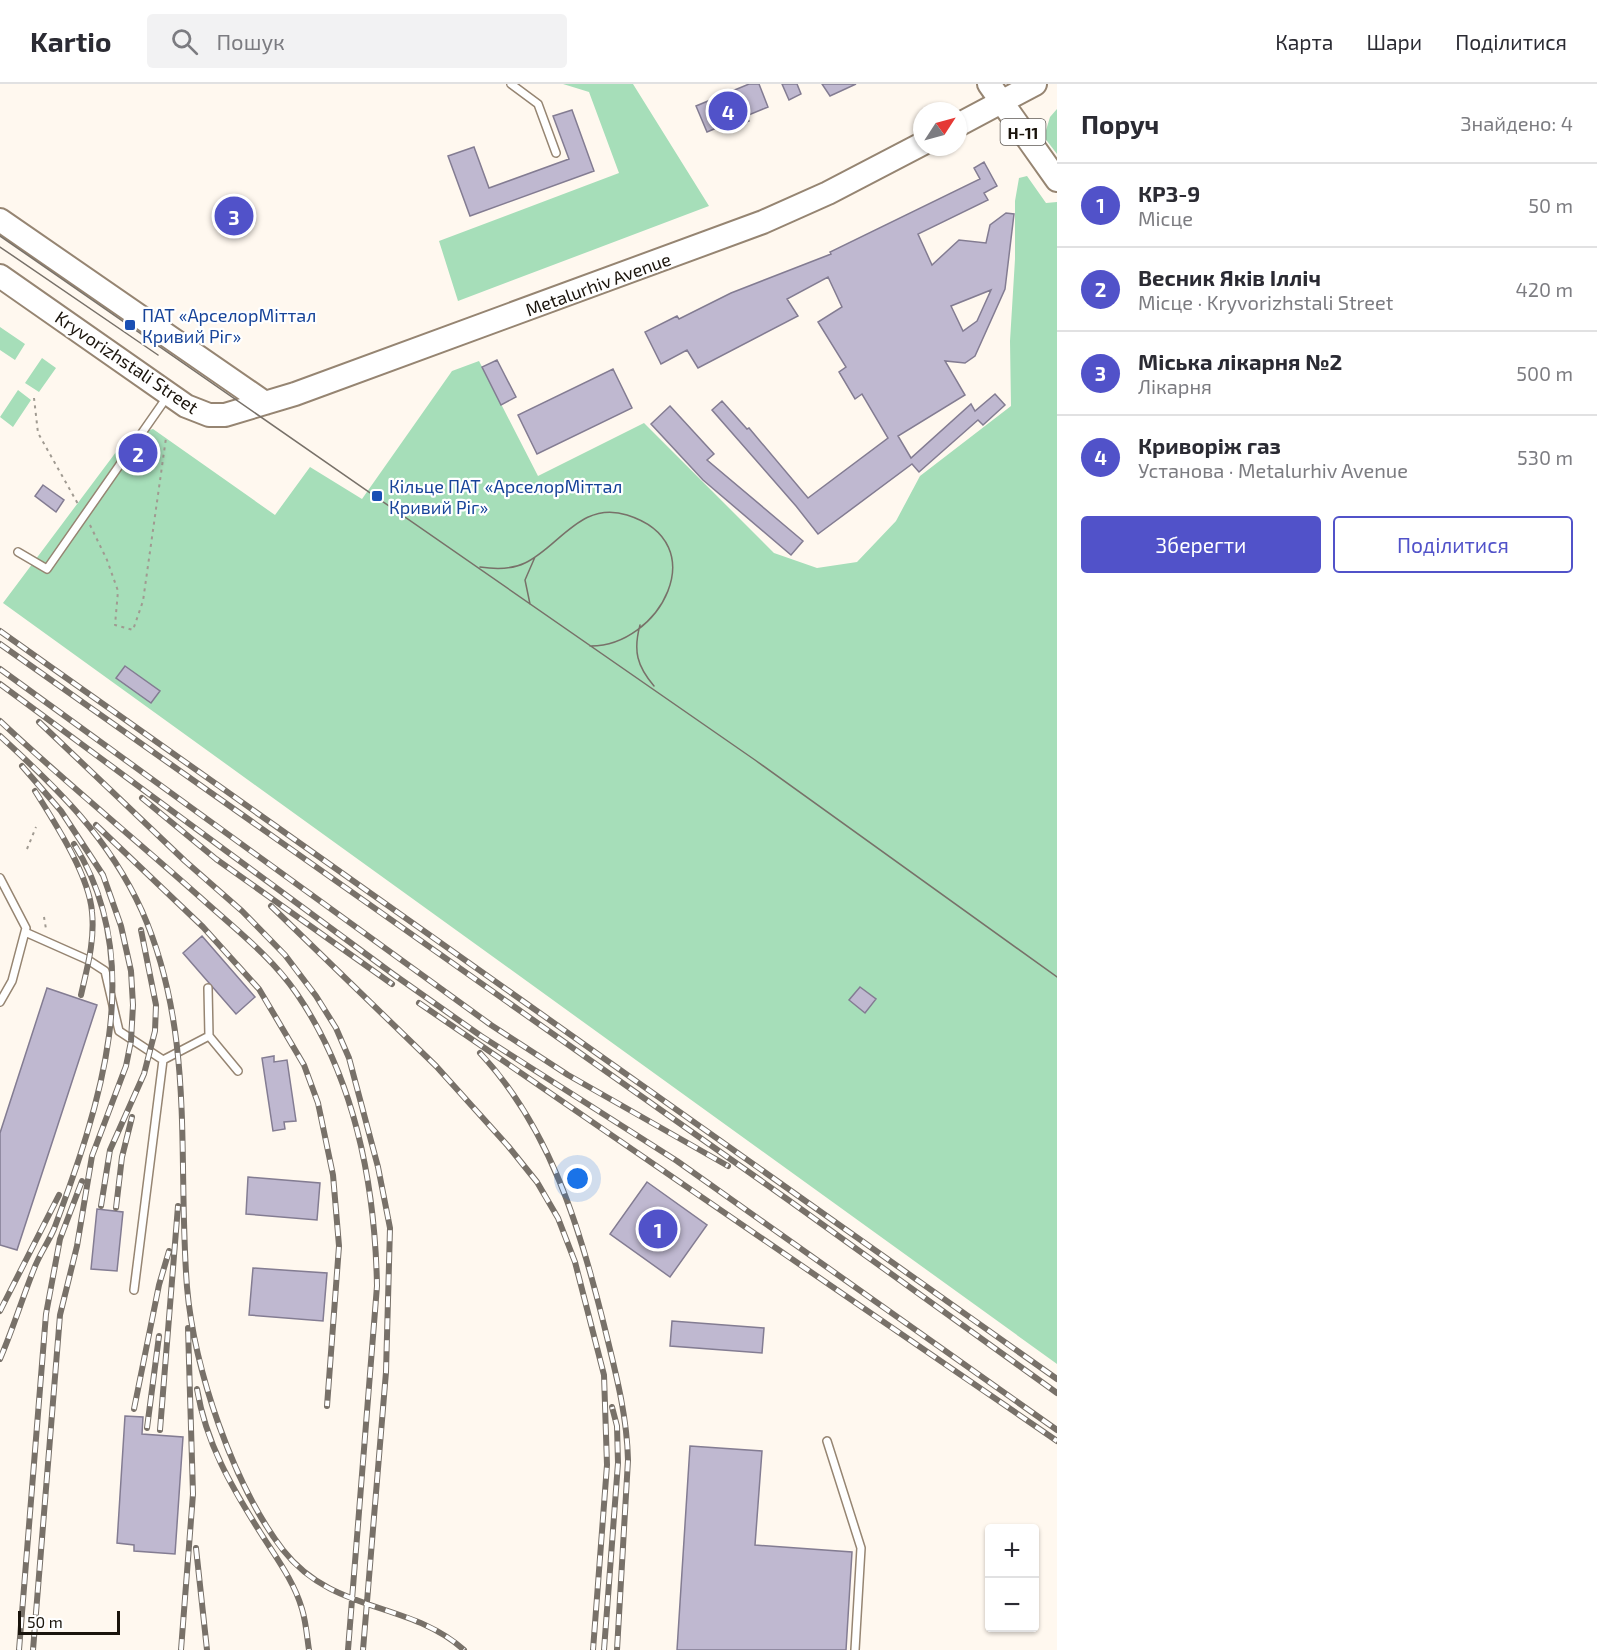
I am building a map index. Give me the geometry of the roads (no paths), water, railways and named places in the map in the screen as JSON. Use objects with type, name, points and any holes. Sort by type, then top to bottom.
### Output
[{"type":"main road","points":[[967,117],[995,93],[1035,84]]},
{"type":"main road","name":"Н-11","points":[[995,93],[1057,180]]},
{"type":"main road","name":"Metalurhiv Avenue","points":[[265,403],[764,222],[828,193],[913,149]]},
{"type":"main road","points":[[0,220],[265,403]]},
{"type":"main road","name":"Kryvorizhstali Street","points":[[0,276],[186,406],[209,415],[225,415],[265,403]]},
{"type":"lane","points":[[511,84],[538,104],[556,153]]},
{"type":"lane","points":[[18,552],[47,570],[169,394]]},
{"type":"lane","points":[[0,879],[26,928],[12,981],[0,1002]]},
{"type":"lane","points":[[25,932],[88,960],[105,971],[119,1030],[163,1060]]},
{"type":"lane","points":[[208,988],[209,1036],[238,1071]]},
{"type":"lane","points":[[163,1060],[209,1036]]},
{"type":"lane","points":[[134,1290],[163,1060]]},
{"type":"lane","points":[[827,1442],[861,1548],[855,1650]]},
{"type":"tram line","points":[[0,236],[755,760],[1057,977]]},
{"type":"tram line","points":[[0,247],[158,355]]},
{"type":"tram line","points":[[480,567],[508,568],[525,563],[583,519],[596,514],[611,512],[627,515],[654,529],[668,547],[673,569],[668,591],[655,612],[637,630],[615,642],[590,646]]},
{"type":"tram line","points":[[530,604],[525,580],[535,557]]},
{"type":"tram line","points":[[640,625],[637,643],[638,658],[654,686]]},
{"type":"railway","points":[[0,631],[1057,1379]]},
{"type":"railway","points":[[0,644],[787,1199],[1057,1393]]},
{"type":"railway","points":[[0,669],[491,1025],[568,1075],[728,1166]]},
{"type":"railway","points":[[0,684],[393,974],[481,1036],[677,1161],[1057,1430]]},
{"type":"railway","points":[[0,721],[239,931],[276,967],[297,994],[334,1061],[358,1134],[366,1172],[372,1210],[377,1286],[348,1650]]},
{"type":"railway","points":[[39,722],[185,861],[242,911],[285,955],[316,996],[336,1028],[349,1058],[378,1167],[390,1228],[386,1372],[363,1650]]},
{"type":"railway","points":[[0,736],[62,795],[114,860],[142,911],[159,957],[170,1004],[177,1050],[183,1144],[184,1239],[191,1319],[207,1389],[232,1460],[248,1493],[283,1550],[303,1571],[325,1586],[348,1597],[420,1623],[443,1634],[464,1650]]},
{"type":"railway","points":[[22,766],[61,811],[103,875],[121,926],[131,971],[133,1005],[131,1041],[126,1066],[92,1156],[77,1246],[60,1315],[33,1650]]},
{"type":"railway","points":[[35,791],[70,850],[90,897],[92,933],[81,995]]},
{"type":"railway","points":[[142,798],[216,859],[392,984]]},
{"type":"railway","points":[[96,825],[203,927],[259,989],[304,1065],[318,1103],[333,1175],[339,1246],[327,1406]]},
{"type":"railway","points":[[0,1359],[36,1264],[54,1229],[71,1183],[100,1085],[109,1036],[112,986],[109,937],[97,890],[74,844]]},
{"type":"railway","points":[[271,906],[436,1066],[537,1182],[558,1218],[575,1262],[604,1375],[607,1465],[593,1650]]},
{"type":"railway","points":[[101,1206],[110,1150],[144,1074],[155,1031],[156,1005],[141,930]]},
{"type":"railway","points":[[419,1003],[1057,1441]]},
{"type":"railway","points":[[480,1053],[526,1114],[544,1146],[559,1181],[573,1216],[595,1289],[616,1375],[623,1409],[628,1460],[617,1650]]},
{"type":"railway","points":[[116,1208],[122,1157],[132,1117]]},
{"type":"railway","points":[[19,1650],[46,1314],[60,1239],[82,1181]]},
{"type":"railway","points":[[0,1311],[59,1195]]},
{"type":"railway","points":[[160,1430],[178,1206]]},
{"type":"railway","points":[[134,1409],[159,1285],[169,1251]]},
{"type":"railway","points":[[181,1650],[193,1494],[188,1328]]},
{"type":"railway","points":[[147,1428],[159,1336]]},
{"type":"railway","points":[[197,1389],[207,1428],[221,1464],[239,1498],[284,1569],[299,1599],[309,1650]]},
{"type":"railway","points":[[604,1650],[618,1463],[617,1426],[612,1407]]},
{"type":"railway","points":[[196,1548],[207,1650]]},
{"type":"place","name":"Криворіж газ","points":[[728,111]]},
{"type":"place","name":"Міська лікарня №2","points":[[234,216]]},
{"type":"place","name":"ПАТ «АрселорМіттал Кривий Ріг»","points":[[130,325]]},
{"type":"place","name":"Весник Яків Ілліч","points":[[138,453]]},
{"type":"place","name":"Кільце ПАТ «АрселорМіттал Кривий Ріг»","points":[[377,496]]},
{"type":"place","name":"КРЗ-9","points":[[658,1229]]}]
